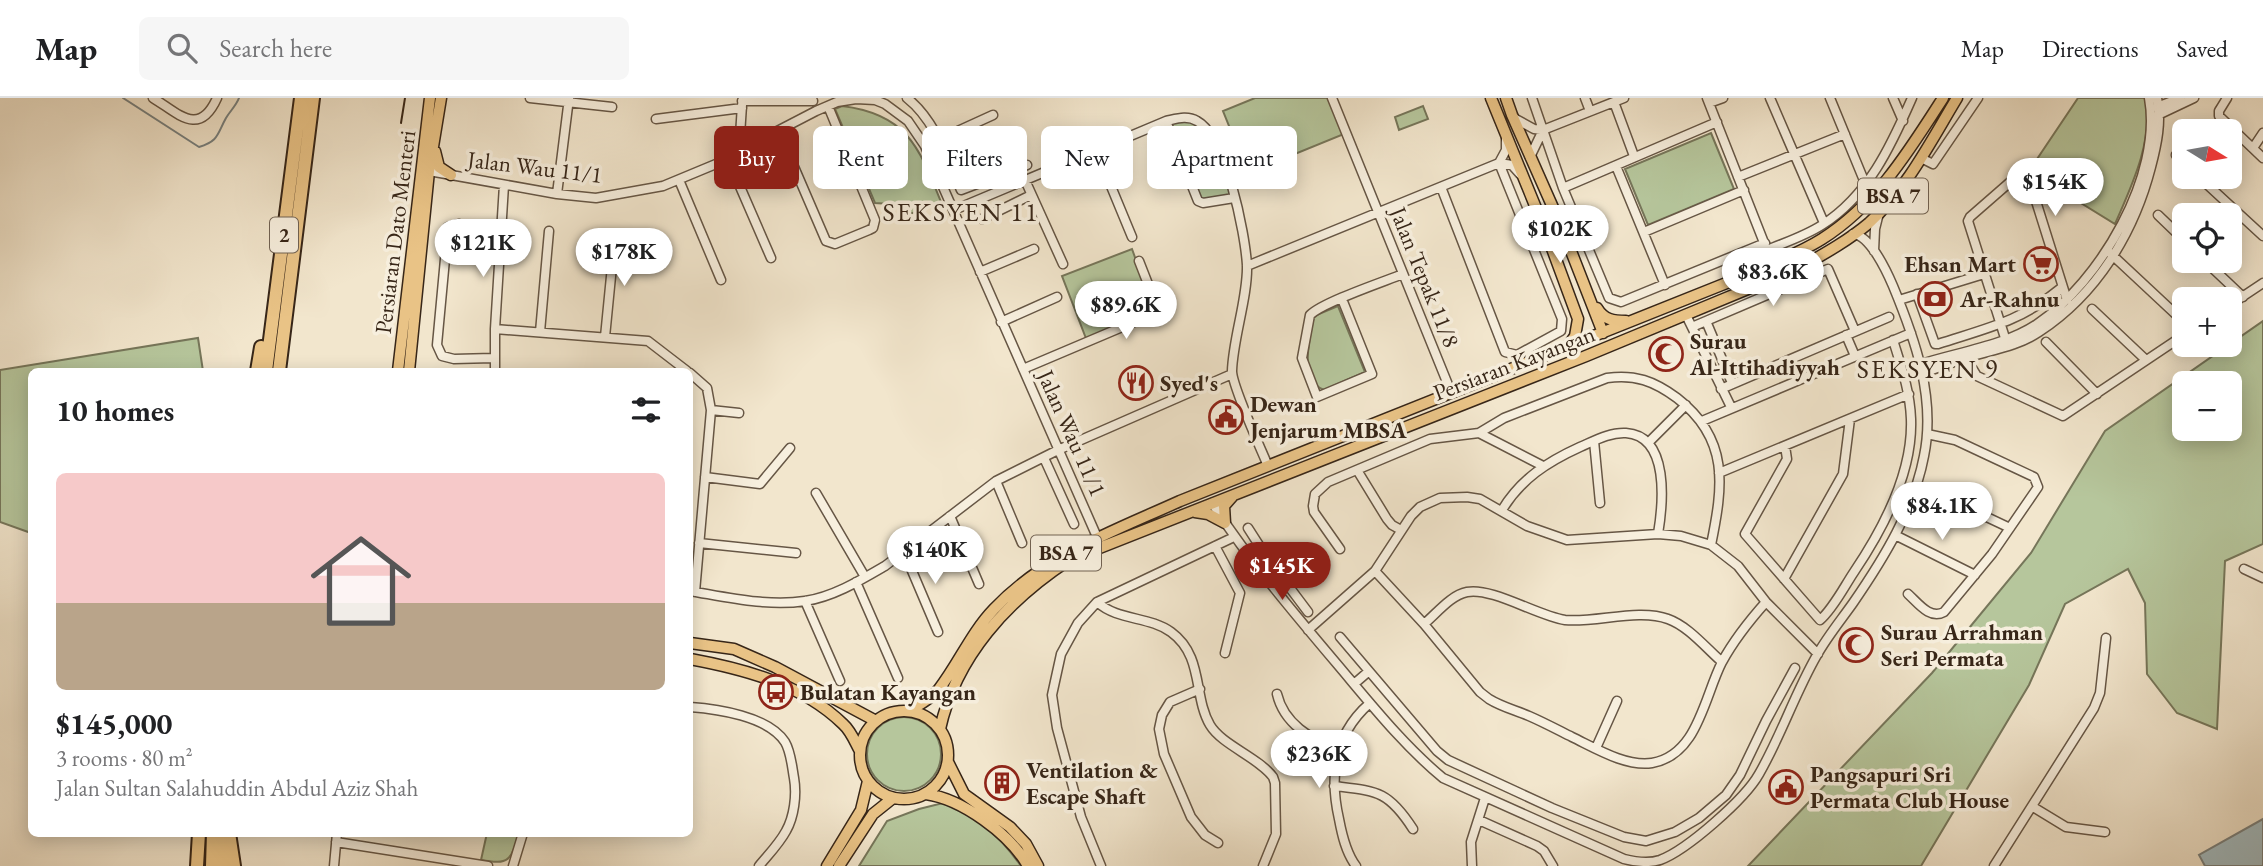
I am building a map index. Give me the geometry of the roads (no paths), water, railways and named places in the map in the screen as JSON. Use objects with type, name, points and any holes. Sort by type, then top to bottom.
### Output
[{"type":"highway","name":"2","points":[[266,368],[301,98]]},
{"type":"highway","name":"2","points":[[279,368],[313,98]]},
{"type":"highway","points":[[257,368],[264,328],[272,317]]},
{"type":"highway","points":[[197,866],[199,837]]},
{"type":"highway","points":[[205,837],[211,860]]},
{"type":"highway","points":[[211,860],[212,837]]},
{"type":"highway","points":[[223,866],[227,837]]},
{"type":"highway","points":[[228,837],[234,866]]},
{"type":"main road","name":"Persiaran Dato Menteri","points":[[398,368],[430,98]]},
{"type":"main road","name":"Persiaran Dato Menteri","points":[[409,368],[429,172],[441,98]]},
{"type":"main road","points":[[1491,98],[1578,318],[1575,336],[1568,347]]},
{"type":"main road","points":[[1506,98],[1511,115],[1562,228],[1603,333],[1602,340],[1586,356]]},
{"type":"main road","name":"Persiaran Kayangan","points":[[909,711],[939,689],[992,610],[1014,589],[1057,559],[1097,537],[1180,501],[1603,333],[1821,240],[1869,202],[1905,156],[1943,98]]},
{"type":"main road","name":"Persiaran Kayangan","points":[[940,729],[950,691],[981,640],[1000,616],[1022,595],[1069,560],[1586,356],[1801,267],[1853,234],[1879,213],[1921,158],[1957,98]]},
{"type":"main road","points":[[435,134],[436,162],[451,175]]},
{"type":"main road","points":[[422,160],[424,168],[429,172]]},
{"type":"main road","points":[[419,178],[423,173],[429,172]]},
{"type":"main road","points":[[425,207],[434,181],[451,175]]},
{"type":"main road","points":[[1547,234],[1562,228]]},
{"type":"main road","points":[[1586,290],[1601,315],[1615,321],[1630,321]]},
{"type":"main road","points":[[1225,523],[1224,506],[1234,494]]},
{"type":"main road","points":[[1180,501],[1202,498],[1212,503]]},
{"type":"main road","points":[[1191,512],[1208,514],[1225,523]]},
{"type":"main road","points":[[693,643],[734,649],[795,677],[876,721]]},
{"type":"main road","points":[[693,660],[738,668],[774,681],[809,699],[843,724],[860,751]]},
{"type":"main road","points":[[909,711],[931,720],[940,729],[948,750],[948,762],[938,784],[926,794],[912,799],[893,798],[875,789],[868,780],[860,762],[860,751],[863,740],[876,721],[886,715],[909,711]]},
{"type":"main road","points":[[948,762],[964,794],[1010,827],[1026,844],[1038,866]]},
{"type":"main road","points":[[827,866],[861,810],[868,780]]},
{"type":"main road","points":[[926,794],[952,801],[1003,834],[1028,866]]},
{"type":"main road","points":[[839,866],[873,814],[893,798]]},
{"type":"street","points":[[158,99],[181,118],[196,120],[206,115],[217,98]]},
{"type":"street","points":[[530,98],[612,107]]},
{"type":"street","points":[[907,98],[924,115],[930,126]]},
{"type":"street","name":"Jalan Tepak 11/8","points":[[1332,98],[1451,392]]},
{"type":"street","points":[[1532,98],[1563,188],[1609,298],[1622,302],[1808,233],[1824,223],[1853,199],[1875,173],[1912,99]]},
{"type":"street","points":[[1585,98],[1590,111]]},
{"type":"street","points":[[1511,115],[1526,126],[1543,130],[1624,98]]},
{"type":"street","points":[[1723,98],[1708,101],[1772,263]]},
{"type":"street","points":[[1770,98],[1824,223]]},
{"type":"street","points":[[1830,98],[1865,183]]},
{"type":"street","points":[[1893,98],[1903,121]]},
{"type":"street","points":[[1921,158],[1933,164],[1978,98]]},
{"type":"street","points":[[2154,107],[2180,98]]},
{"type":"street","points":[[2154,107],[2194,98]]},
{"type":"street","points":[[2227,98],[2219,116],[2263,158]]},
{"type":"street","points":[[656,119],[756,99],[813,99],[816,111]]},
{"type":"street","name":"Jalan Wau 11/1","points":[[790,126],[828,106],[856,99],[875,100],[908,121],[922,142]]},
{"type":"street","points":[[557,194],[568,101]]},
{"type":"street","points":[[741,126],[742,102]]},
{"type":"street","points":[[1615,102],[1634,156]]},
{"type":"street","points":[[799,177],[828,243],[835,244],[873,228],[875,220],[872,210],[828,106]]},
{"type":"street","points":[[1923,373],[2038,333],[2077,302],[2092,286],[2110,253],[2137,188],[2154,107]]},
{"type":"street","points":[[968,126],[993,115]]},
{"type":"street","points":[[1133,135],[1166,121],[1184,117],[1196,120],[1204,126],[1226,166],[1247,266],[1231,374],[1268,466]]},
{"type":"street","points":[[1166,121],[1198,201],[1203,203],[1234,198]]},
{"type":"street","points":[[1563,188],[1717,122]]},
{"type":"street","points":[[1530,157],[1543,130]]},
{"type":"street","points":[[2253,148],[2263,133]]},
{"type":"street","points":[[1441,187],[1505,352],[1517,355],[1561,331],[1563,325],[1499,163],[1506,150],[1504,134]]},
{"type":"street","points":[[1738,177],[1845,134]]},
{"type":"street","points":[[1247,266],[1499,163],[1511,165],[1520,174]]},
{"type":"street","name":"Jalan Wau 11/1","points":[[429,172],[596,198],[642,191],[679,180],[714,165]]},
{"type":"street","points":[[1616,166],[1665,285]]},
{"type":"street","points":[[2006,343],[1968,219],[2017,176],[2027,178],[2030,182],[2061,288],[2067,300]]},
{"type":"street","points":[[679,180],[721,280]]},
{"type":"street","points":[[495,368],[504,185]]},
{"type":"street","points":[[1027,185],[1063,264]]},
{"type":"street","points":[[741,189],[771,258]]},
{"type":"street","name":"Jalan Wau 11/1","points":[[944,189],[1097,537]]},
{"type":"street","points":[[954,210],[1004,189]]},
{"type":"street","points":[[1112,189],[1132,237]]},
{"type":"street","points":[[2212,189],[2263,236]]},
{"type":"street","points":[[1644,232],[1744,190]]},
{"type":"street","points":[[982,219],[1031,195]]},
{"type":"street","points":[[1874,251],[1879,213]]},
{"type":"street","points":[[2158,215],[2172,228]]},
{"type":"street","points":[[459,224],[448,226],[437,345],[442,356],[454,359],[493,358]]},
{"type":"street","points":[[540,332],[549,231]]},
{"type":"street","points":[[1212,503],[1264,578],[1370,703],[1429,766],[1457,786],[1624,859],[1648,863],[1662,859],[1680,850],[1752,785],[1818,654],[1895,535],[1912,496],[1924,457],[1927,434],[1921,363],[1890,278],[1862,236],[1853,234]]},
{"type":"street","points":[[605,337],[615,236]]},
{"type":"street","points":[[980,272],[1034,249]]},
{"type":"street","points":[[2110,253],[2172,310]]},
{"type":"street","points":[[1921,363],[2006,343],[2037,324],[2067,300],[2110,253]]},
{"type":"street","points":[[1023,369],[1134,322],[1150,303],[1148,284],[1139,261]]},
{"type":"street","points":[[1692,327],[1828,269],[1851,342]]},
{"type":"street","points":[[2218,273],[2243,297],[2263,283]]},
{"type":"street","points":[[1342,299],[1372,374],[1317,397],[1302,363],[1310,315],[1314,310],[1403,274]]},
{"type":"street","points":[[1899,300],[1984,274]]},
{"type":"street","points":[[1917,294],[1936,344],[2001,325],[2034,309],[2061,288]]},
{"type":"street","points":[[1002,322],[1057,298]]},
{"type":"street","points":[[2092,309],[2146,360]]},
{"type":"street","points":[[1686,315],[1726,398]]},
{"type":"street","points":[[1702,421],[1726,398],[1851,342],[1889,317]]},
{"type":"street","points":[[1706,321],[1732,383],[1726,398]]},
{"type":"street","points":[[495,329],[653,343],[683,368]]},
{"type":"street","points":[[1732,383],[1851,342],[1893,340],[1911,333]]},
{"type":"street","points":[[1785,446],[1787,460],[1745,534],[1817,618],[1822,619],[1863,558],[1899,491],[1911,439],[1909,394],[1893,340]]},
{"type":"street","points":[[2046,342],[2097,394]]},
{"type":"street","points":[[1966,358],[1978,376],[2060,416],[2067,415],[2172,343]]},
{"type":"street","points":[[693,591],[775,603],[822,597],[865,578],[904,552],[996,481],[1058,450],[1231,374]]},
{"type":"street","points":[[693,376],[707,388],[711,410],[693,584]]},
{"type":"street","points":[[1340,549],[1314,512],[1314,499],[1328,482],[1430,439],[1479,433],[1504,418],[1589,384],[1625,376],[1655,383],[1686,405],[1702,421],[1714,449],[1719,473],[1718,502],[1711,545]]},
{"type":"street","points":[[1719,473],[1909,394]]},
{"type":"street","points":[[1648,443],[1686,405]]},
{"type":"street","points":[[711,410],[739,413]]},
{"type":"street","points":[[1784,579],[1843,474],[1850,419]]},
{"type":"street","points":[[1479,433],[1543,466]]},
{"type":"street","points":[[1502,510],[1521,484],[1543,466],[1594,440],[1624,433],[1632,434],[1648,443],[1661,472],[1662,503],[1658,534]]},
{"type":"street","points":[[1908,594],[1931,614],[1944,612],[1975,575],[2038,487],[2034,477],[1955,440],[1927,434]]},
{"type":"street","points":[[1594,440],[1600,503]]},
{"type":"street","points":[[705,477],[760,484],[790,448]]},
{"type":"street","points":[[1044,458],[1074,524]]},
{"type":"street","points":[[1357,470],[1387,519],[1401,530]]},
{"type":"street","points":[[996,481],[1022,543]]},
{"type":"street","points":[[816,493],[865,578]]},
{"type":"street","points":[[1940,495],[2010,528]]},
{"type":"street","points":[[1308,630],[1375,571],[1401,530],[1420,507],[1440,498],[1467,497],[1480,499],[1527,526],[1567,540],[1658,534],[1681,536],[1711,545],[1738,566],[1766,602],[1818,654]]},
{"type":"street","points":[[950,516],[979,584]]},
{"type":"street","points":[[1248,528],[1271,561],[1275,572],[1308,612]]},
{"type":"street","points":[[1895,535],[1975,575]]},
{"type":"street","points":[[1101,866],[1081,817],[1057,728],[1052,695],[1061,654],[1078,623],[1097,602],[1234,537]]},
{"type":"street","points":[[699,542],[796,553]]},
{"type":"street","points":[[1215,546],[1240,593],[1224,653]]},
{"type":"street","points":[[904,552],[938,632]]},
{"type":"street","points":[[2244,569],[2263,578]]},
{"type":"street","points":[[1375,571],[1489,699],[1596,748],[1629,761],[1643,763],[1653,763],[1679,751],[1689,739],[1722,662],[1746,625],[1766,602]]},
{"type":"street","points":[[1264,578],[1275,572]]},
{"type":"street","points":[[856,582],[898,678]]},
{"type":"street","points":[[1424,624],[1456,596],[1476,591],[1567,620],[1644,616],[1668,619],[1682,627],[1722,662]]},
{"type":"street","points":[[805,601],[840,681]]},
{"type":"street","points":[[1097,602],[1112,612],[1173,633],[1195,666],[1208,719],[1214,730],[1266,769],[1275,783],[1276,834],[1263,866]]},
{"type":"street","points":[[1340,637],[1437,751],[1448,760],[1552,808],[1624,837],[1646,841],[1675,832],[1699,818],[1726,795],[1740,775],[1796,668]]},
{"type":"street","points":[[1994,866],[2094,708],[2100,692],[2106,638]]},
{"type":"street","points":[[1354,684],[1368,671]]},
{"type":"street","points":[[1200,689],[1170,702],[1162,715],[1159,729],[1164,754],[1191,817],[1205,835],[1218,843]]},
{"type":"street","points":[[1277,694],[1285,715],[1293,724],[1305,734],[1337,750]]},
{"type":"street","points":[[1596,748],[1617,701]]},
{"type":"street","points":[[1353,865],[1342,834],[1334,786],[1337,750],[1347,729],[1359,712],[1370,703]]},
{"type":"street","points":[[693,707],[752,720],[784,740],[796,785],[794,811],[786,831],[759,866]]},
{"type":"street","points":[[1740,775],[1752,785]]},
{"type":"street","points":[[1334,786],[1367,790],[1386,797],[1401,809],[1413,829]]},
{"type":"street","points":[[1472,866],[1471,842],[1485,798]]},
{"type":"street","points":[[2033,807],[2066,827],[2105,832]]},
{"type":"street","points":[[1546,823],[1552,808]]},
{"type":"street","points":[[1479,820],[1537,846],[1553,866]]},
{"type":"street","points":[[334,866],[337,837],[488,866]]},
{"type":"street","points":[[513,866],[522,837]]},
{"type":"water","points":[[2263,819],[2263,866],[2205,866],[2199,855]]},
{"type":"waterway","points":[[123,98],[199,147],[217,136],[239,98]]},
{"type":"tram line","points":[[401,123],[405,98]]},
{"type":"place","name":"Ehsan Mart","points":[[2041,264]]},
{"type":"place","name":"Ar-Rahnu","points":[[1935,299]]},
{"type":"place","name":"Surau Al-Ittihadiyyah","points":[[1666,354]]},
{"type":"place","name":"Syed's","points":[[1136,383]]},
{"type":"place","name":"Dewan Jenjarum MBSA","points":[[1226,417]]},
{"type":"place","name":"Surau Arrahman Seri Permata","points":[[1856,645]]},
{"type":"place","name":"Bulatan Kayangan","points":[[776,692]]},
{"type":"place","name":"Ventilation & Escape Shaft","points":[[1002,783]]},
{"type":"place","name":"Pangsapuri Sri Permata Club House","points":[[1786,787]]},
{"type":"district","name":"SEKSYEN 11","points":[[961,212]]},
{"type":"district","name":"SEKSYEN 9","points":[[1928,369]]}]
